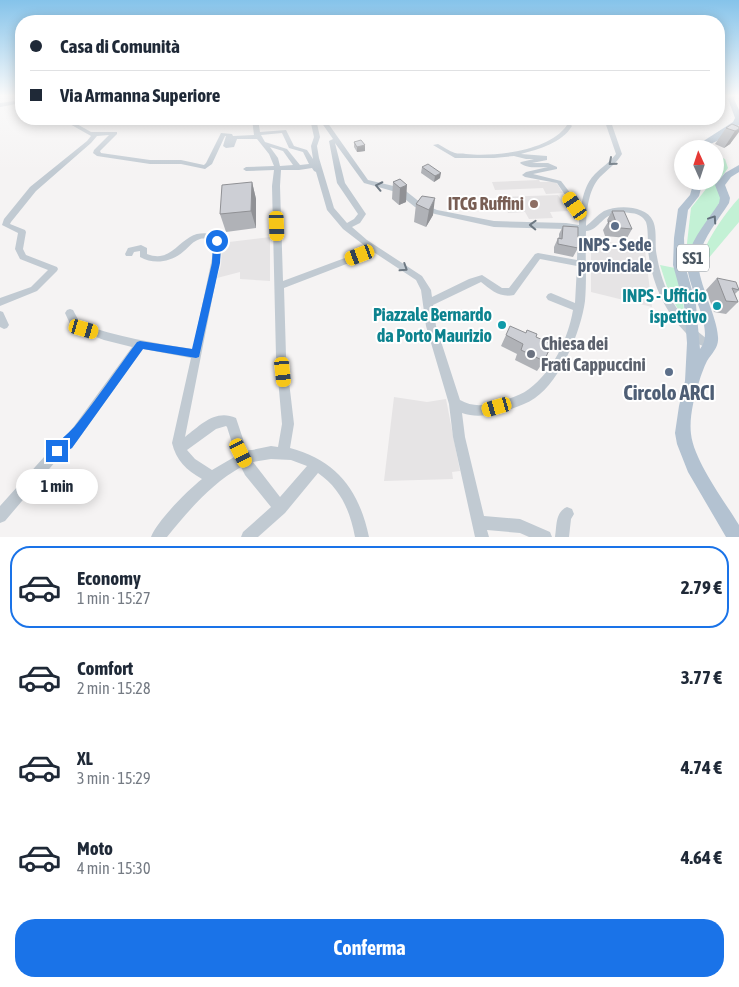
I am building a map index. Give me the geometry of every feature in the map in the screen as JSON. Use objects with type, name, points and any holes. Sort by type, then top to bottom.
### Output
[{"type":"main road","points":[[711,140],[738,121]]},
{"type":"main road","name":"SS1","points":[[692,381],[702,345],[712,339],[710,320],[696,279],[693,258],[700,240],[724,203],[725,198],[720,188],[726,178],[739,168]]},
{"type":"main road","name":"SS1","points":[[696,190],[694,196],[683,209],[679,236],[679,265],[686,291],[695,310],[702,345],[683,423],[685,444],[694,466],[736,537]]},
{"type":"street","points":[[75,125],[95,134],[113,132],[115,134],[97,150],[96,153],[99,155],[150,162],[181,162],[206,167],[223,134],[230,134],[226,144],[229,147],[232,146],[235,137],[257,136],[283,130],[291,147],[305,151],[323,180]]},
{"type":"street","points":[[256,125],[257,136],[271,148],[279,168],[276,186],[281,356],[288,424],[283,452]]},
{"type":"street","points":[[315,125],[318,137],[314,146],[316,158],[330,208],[346,227],[376,250],[419,278],[425,286],[431,326],[454,404],[459,438],[482,537]]},
{"type":"street","points":[[326,125],[366,182],[399,190],[418,206],[428,210],[494,224],[566,226],[588,229],[606,213],[619,210],[633,211],[648,219],[652,254],[666,299],[678,320],[702,345]]},
{"type":"street","points":[[454,404],[464,409],[481,412],[532,395],[553,373],[560,362],[573,331],[578,308],[582,228],[586,199],[593,179],[619,154],[618,146],[609,125]]},
{"type":"street","points":[[461,155],[498,157],[517,155],[555,140],[565,134],[569,126]]},
{"type":"street","points":[[0,302],[34,289],[54,269],[23,257],[19,250],[22,232],[6,225],[7,221],[34,189],[89,142],[95,134]]},
{"type":"street","points":[[332,141],[341,183],[362,214],[356,221],[346,227]]},
{"type":"street","points":[[436,145],[455,156],[475,156]]},
{"type":"street","points":[[271,148],[285,150],[299,168]]},
{"type":"street","points":[[517,155],[526,157],[546,156],[545,159],[523,163],[528,166],[550,165],[555,168],[525,175],[559,182],[584,217]]},
{"type":"street","points":[[246,169],[314,166]]},
{"type":"street","points":[[129,254],[131,250],[141,248],[144,250],[143,255],[146,258],[157,259],[171,256],[197,237],[208,236],[217,241],[216,263],[179,439],[179,448],[185,459],[212,477]]},
{"type":"street","points":[[279,286],[376,250]]},
{"type":"street","points":[[429,304],[472,281],[482,278],[500,291],[511,292],[538,256],[581,264]]},
{"type":"street","points":[[551,297],[578,308]]},
{"type":"street","points":[[70,313],[75,325],[84,329],[140,345],[196,354]]},
{"type":"street","points":[[0,315],[4,326]]},
{"type":"street","points":[[0,516],[57,451],[68,444],[140,345]]},
{"type":"street","points":[[179,448],[192,442],[216,421],[221,419],[232,422],[241,453],[250,470],[280,508]]},
{"type":"street","points":[[158,537],[198,490],[212,477],[245,459],[267,452],[283,452],[317,464],[332,475],[348,497],[355,512],[362,537]]},
{"type":"street","points":[[248,537],[280,508],[317,464]]},
{"type":"street","points":[[562,537],[564,516],[567,514]]},
{"type":"street","points":[[478,522],[520,526],[545,537]]},
{"type":"shaded area","points":[[539,180],[540,182],[556,182],[563,193],[546,194],[543,188],[495,190],[492,182]]},
{"type":"shaded area","name":"ITCG Ruffini","points":[[558,195],[568,211],[550,212],[553,218],[529,219],[525,212],[508,213],[501,197]]},
{"type":"shaded area","points":[[270,237],[270,281],[240,279],[240,272],[217,278],[221,265],[222,246],[228,245],[229,242]]},
{"type":"shaded area","points":[[591,238],[645,250],[652,307],[591,292]]},
{"type":"shaded area","points":[[394,397],[427,402],[446,399],[460,471],[452,472],[453,479],[384,481]]},
{"type":"green space","points":[[724,159],[725,159],[728,168],[724,174]]},
{"type":"green space","points":[[705,190],[718,190],[721,197],[719,203],[691,254],[686,252],[691,208]]},
{"type":"green space","points":[[739,198],[739,222],[702,266],[699,264],[710,238],[721,220]]},
{"type":"green space","points":[[660,265],[675,268],[683,300],[685,322],[669,293]]},
{"type":"building","points":[[732,124],[739,127],[739,129],[735,131],[726,128]]},
{"type":"building","points":[[361,140],[365,145],[357,147],[354,142]]},
{"type":"building","points":[[428,164],[441,173],[435,176],[422,167]]},
{"type":"building","points":[[400,179],[407,185],[400,188],[393,182]]},
{"type":"building","points":[[252,182],[251,211],[220,214],[222,185]]},
{"type":"building","points":[[422,196],[435,198],[429,210],[416,204]]},
{"type":"building","points":[[612,211],[624,211],[632,229],[610,227],[608,221],[616,222]]},
{"type":"building","points":[[563,226],[578,227],[578,248],[558,244],[558,238],[562,239]]},
{"type":"building","points":[[717,278],[736,282],[739,290],[732,288],[738,302],[726,301]]},
{"type":"building","points":[[510,326],[526,333],[527,330],[537,334],[536,337],[552,344],[544,361],[521,350],[523,344],[506,335]]},
{"type":"place","name":"ITCG Ruffini","points":[[534,204]]},
{"type":"place","name":"INPS - Sede provinciale","points":[[615,226]]},
{"type":"place","name":"INPS - Ufficio ispettivo","points":[[717,306]]},
{"type":"place","name":"Piazzale Bernardo da Porto Maurizio","points":[[502,325]]},
{"type":"place","name":"Chiesa dei Frati Cappuccini","points":[[531,354]]},
{"type":"place","name":"Circolo ARCI","points":[[669,372]]},
{"type":"route","points":[[57,451],[62,446],[68,444],[87,420],[140,345],[196,354],[213,280],[217,241]]}]
